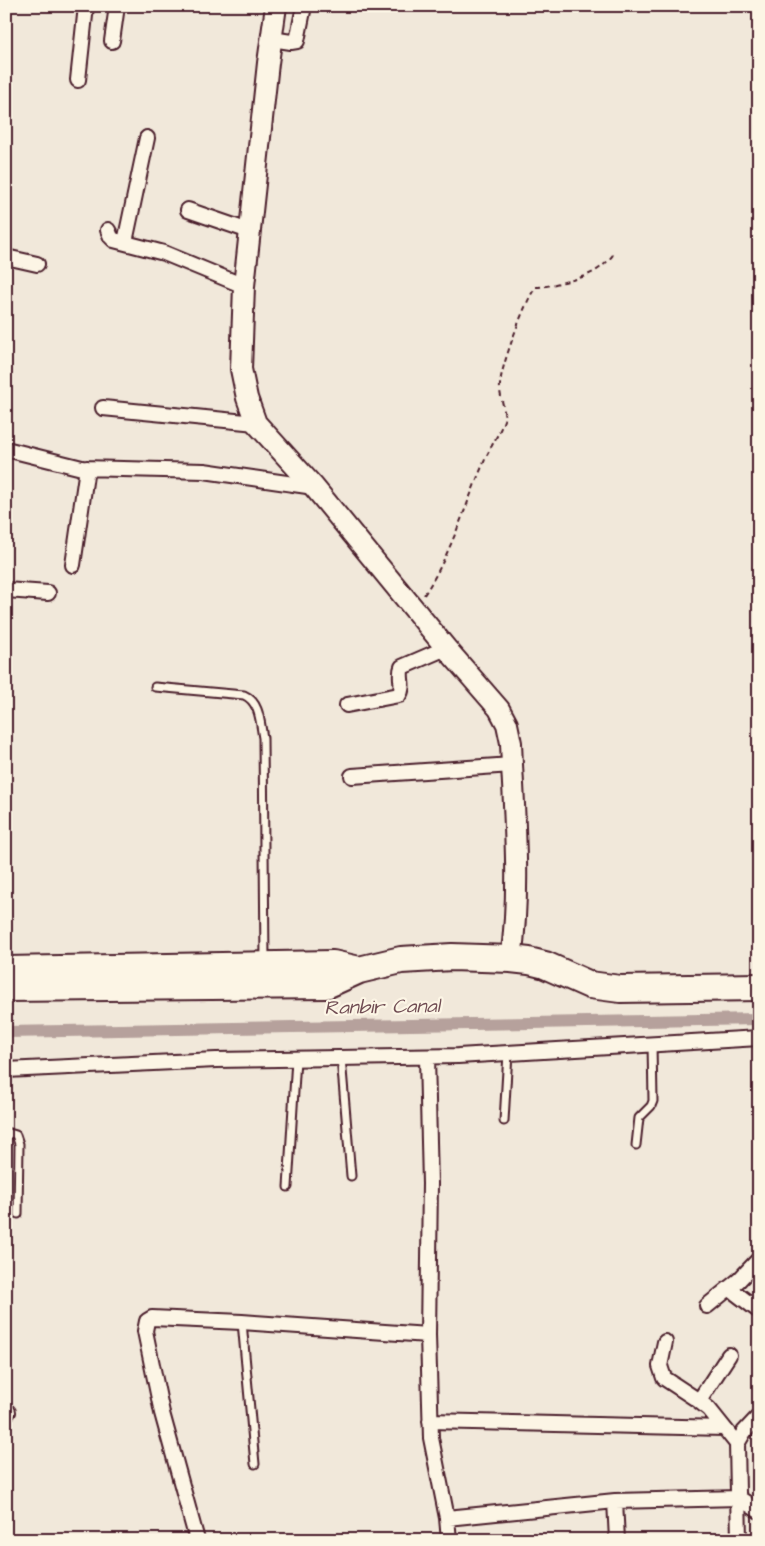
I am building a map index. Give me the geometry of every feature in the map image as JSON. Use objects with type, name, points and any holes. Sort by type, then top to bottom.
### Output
[{"type":"highway","points":[[6,988],[326,985],[359,970],[401,960],[452,957],[529,961],[545,965],[581,982],[604,988],[759,987]]},
{"type":"highway","points":[[6,970],[333,964],[359,970]]},
{"type":"street","points":[[78,80],[86,6]]},
{"type":"street","points":[[112,41],[117,6]]},
{"type":"street","points":[[276,6],[244,286],[241,369],[247,398],[256,423],[314,487],[446,648],[499,709],[507,724],[511,743],[516,885],[515,932],[511,959]]},
{"type":"street","points":[[272,39],[296,41],[304,6]]},
{"type":"street","points":[[125,242],[147,138]]},
{"type":"street","points":[[188,210],[249,231]]},
{"type":"street","points":[[108,230],[112,239],[164,252],[244,286]]},
{"type":"street","points":[[6,257],[37,264]]},
{"type":"street","points":[[103,408],[256,423]]},
{"type":"street","points":[[6,449],[66,465],[87,468],[204,471],[314,487]]},
{"type":"street","points":[[73,565],[87,468]]},
{"type":"street","points":[[6,590],[48,593]]},
{"type":"street","points":[[347,705],[399,695],[402,691],[400,673],[402,667],[446,648]]},
{"type":"street","points":[[352,776],[512,764]]},
{"type":"street","points":[[6,1070],[216,1060],[428,1057],[759,1038]]},
{"type":"street","points":[[428,1057],[430,1184],[428,1336],[430,1421],[431,1438],[447,1518],[448,1540]]},
{"type":"street","points":[[707,1306],[739,1280],[759,1259]]},
{"type":"street","points":[[729,1288],[759,1311]]},
{"type":"street","points":[[197,1540],[162,1413],[145,1331],[147,1320],[152,1318],[242,1322],[428,1336]]},
{"type":"street","points":[[665,1342],[660,1366],[664,1378],[700,1401],[737,1444]]},
{"type":"street","points":[[700,1401],[728,1355]]},
{"type":"street","points":[[739,1540],[737,1444],[744,1432],[759,1416]]},
{"type":"street","points":[[430,1421],[724,1428]]},
{"type":"street","points":[[447,1518],[615,1501],[739,1498],[759,1511]]},
{"type":"street","points":[[615,1501],[617,1540]]},
{"type":"lane","points":[[155,687],[244,695],[254,703],[259,715],[263,738],[265,965]]},
{"type":"lane","points":[[636,1145],[639,1118],[651,1106],[653,1101],[652,1044]]},
{"type":"lane","points":[[504,1121],[508,1053]]},
{"type":"lane","points":[[288,1187],[296,1058]]},
{"type":"lane","points":[[341,1058],[351,1176]]},
{"type":"lane","points":[[6,1132],[16,1136],[19,1144],[18,1214]]},
{"type":"lane","points":[[242,1322],[255,1464]]},
{"type":"path","points":[[415,610],[438,575],[451,547],[484,460],[501,429],[505,415],[500,381],[513,338],[531,293],[536,287],[548,286],[594,273],[610,260],[615,252]]},
{"type":"waterway","name":"Ranbir Canal","points":[[6,1032],[759,1019]]}]
